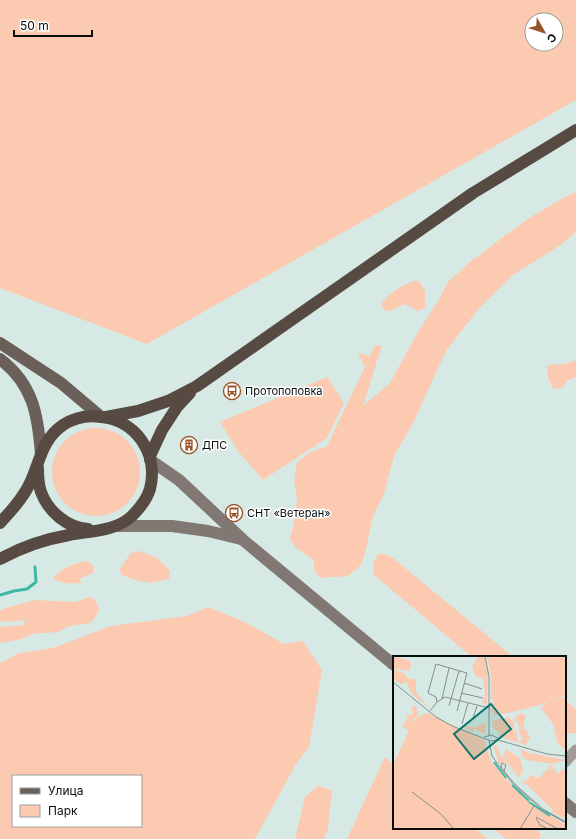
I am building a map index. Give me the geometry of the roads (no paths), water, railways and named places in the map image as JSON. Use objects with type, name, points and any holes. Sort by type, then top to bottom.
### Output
[{"type":"highway","points":[[103,417],[138,411],[168,401],[196,386],[473,193],[576,130]]},
{"type":"highway","points":[[150,458],[162,430],[177,407],[196,386]]},
{"type":"highway","points":[[0,523],[14,508],[29,485],[44,448],[52,435],[63,425],[77,419],[92,416],[103,417],[121,422],[134,430],[143,442],[150,458],[152,472],[150,490],[142,505],[130,518],[116,526],[68,535],[36,544],[0,559]]},
{"type":"highway","points":[[40,458],[38,477],[41,492],[48,505],[58,516],[70,524],[84,529],[99,530]]},
{"type":"main road","points":[[0,344],[61,383],[103,417]]},
{"type":"main road","points":[[0,359],[16,374],[30,396],[39,424],[40,458]]},
{"type":"main road","points":[[150,458],[179,480],[243,540],[393,664]]},
{"type":"main road","points":[[116,526],[172,526],[208,531],[243,540]]},
{"type":"main road","points":[[566,804],[576,812]]},
{"type":"street","points":[[566,761],[576,750]]},
{"type":"waterway","points":[[0,595],[27,589],[36,582],[35,567]]},
{"type":"place","name":"Протопоповка","points":[[232,391]]},
{"type":"place","name":"ДПС","points":[[189,445]]},
{"type":"place","name":"СНТ «Ветеран»","points":[[234,513]]}]
